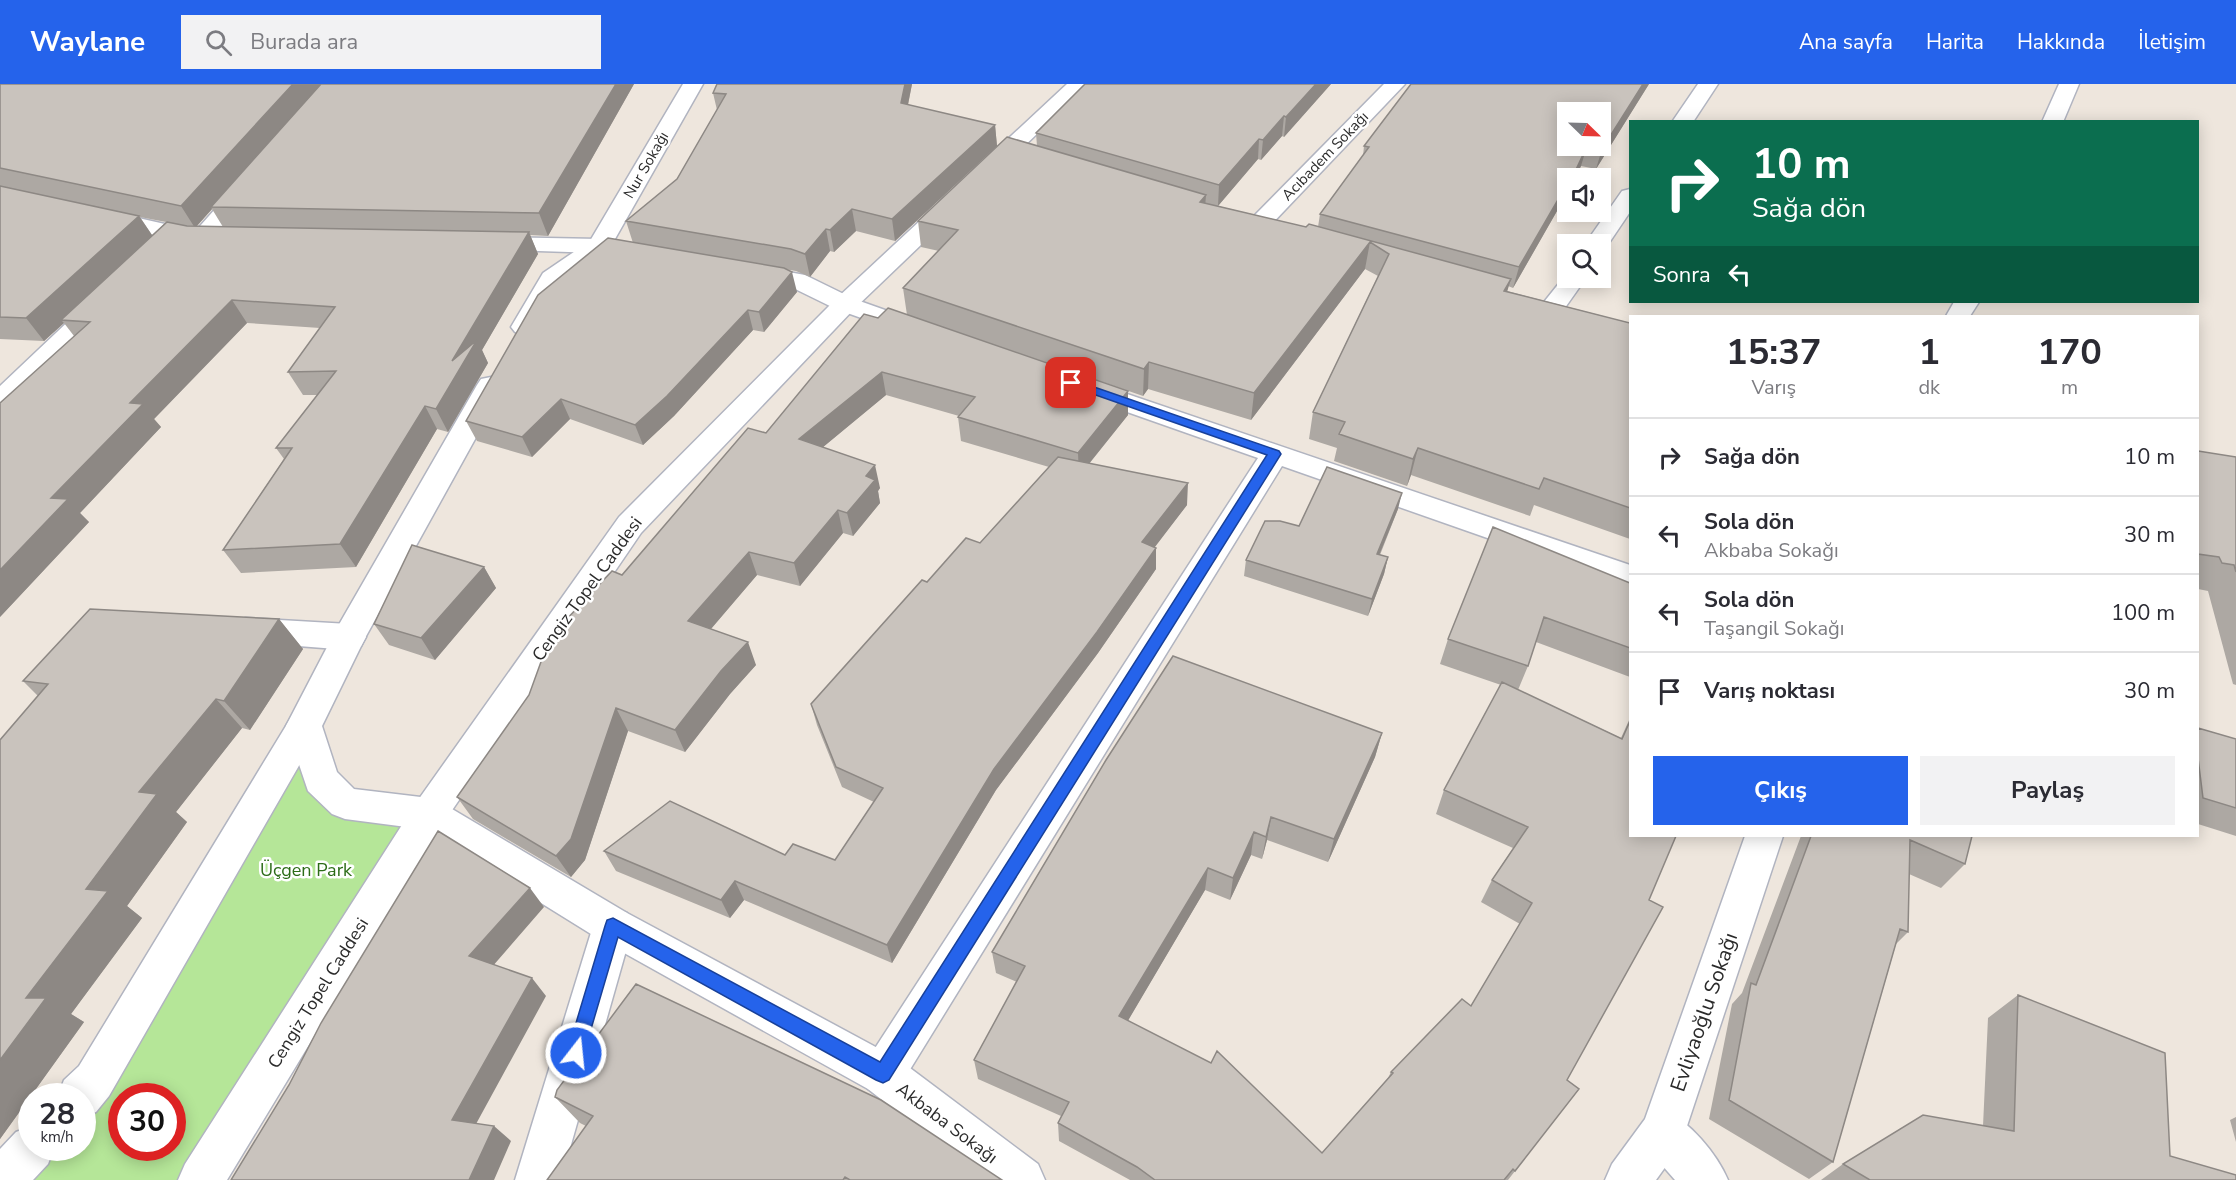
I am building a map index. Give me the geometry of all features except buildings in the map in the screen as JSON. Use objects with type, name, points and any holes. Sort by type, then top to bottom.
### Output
[{"type":"street","name":"Nur Sokağı","points":[[599,246],[693,84]]},
{"type":"street","name":"Cengiz Topel Caddesi","points":[[201,1180],[429,814],[630,525],[845,304],[1015,156],[1079,84]]},
{"type":"street","name":"Acıbadem Sokağı","points":[[1256,227],[1395,84]]},
{"type":"street","points":[[1683,120],[1708,84]]},
{"type":"street","points":[[2053,120],[2070,84]]},
{"type":"street","points":[[201,239],[261,170]]},
{"type":"street","points":[[1603,234],[1629,197]]},
{"type":"street","points":[[82,213],[166,242],[201,239],[236,240]]},
{"type":"street","points":[[1233,220],[1278,233]]},
{"type":"street","points":[[470,244],[599,246],[646,254]]},
{"type":"street","points":[[92,1083],[304,726],[349,637],[552,278],[599,246]]},
{"type":"street","points":[[727,268],[796,280],[845,304],[947,340]]},
{"type":"street","points":[[0,400],[125,281]]},
{"type":"street","points":[[1553,307],[1567,288]]},
{"type":"street","points":[[1060,379],[1629,577]]},
{"type":"street","name":"Akbaba Sokağı","points":[[1022,1180],[883,1074],[1275,454]]},
{"type":"street","points":[[218,628],[349,637]]},
{"type":"street","points":[[304,726],[321,780],[345,803],[429,814],[613,926],[883,1074]]},
{"type":"street","name":"Evliyaoğlu Sokağı","points":[[1629,1180],[1663,1132],[1764,837]]},
{"type":"street","points":[[538,1180],[613,926]]},
{"type":"street","points":[[1663,1132],[1705,1180]]},
{"type":"street","points":[[2,1180],[20,1161]]},
{"type":"green space","name":"Üçgen Park","points":[[304,726],[321,780],[429,814],[201,1180],[2,1180],[20,1161],[96,1161],[96,1083],[92,1083]]},
{"type":"route","points":[[576,1053],[613,926],[883,1074],[1275,454],[1071,383]]}]
